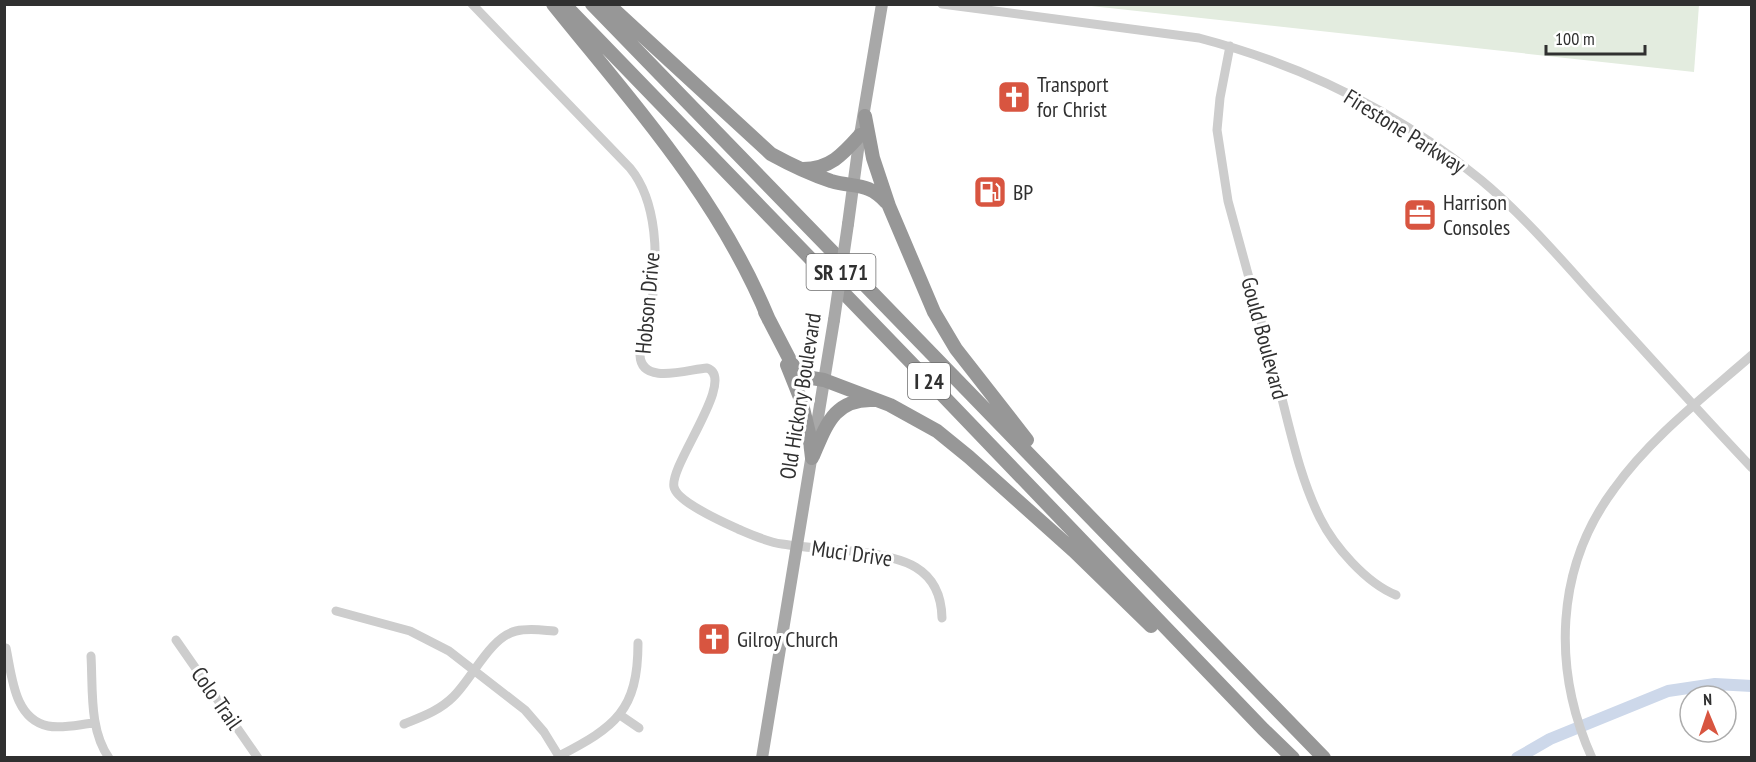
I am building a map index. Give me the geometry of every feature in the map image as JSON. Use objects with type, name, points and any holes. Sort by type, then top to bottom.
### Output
[{"type":"highway","points":[[553,4],[693,180],[730,239],[765,312],[797,371],[806,377],[824,380],[882,402],[924,424],[969,457],[1098,573],[1214,688],[1263,729]]},
{"type":"highway","name":"I 24","points":[[564,4],[1293,758]]},
{"type":"highway","name":"I 24","points":[[592,4],[1324,758]]},
{"type":"highway","points":[[608,4],[771,154],[794,167],[834,182],[877,192],[889,206]]},
{"type":"highway","points":[[865,116],[873,158],[889,206],[933,312],[956,349],[999,407],[1093,520]]},
{"type":"highway","points":[[794,167],[814,169],[830,164],[839,158],[860,135]]},
{"type":"highway","points":[[765,312],[801,400],[812,458]]},
{"type":"highway","points":[[812,458],[829,420],[841,409],[857,401],[882,402]]},
{"type":"main road","name":"Old Hickory Boulevard","points":[[762,758],[834,320],[860,135],[882,4]]},
{"type":"street","name":"Hobson Drive","points":[[472,4],[630,168],[645,192],[650,205],[654,274],[652,302],[640,355],[641,364],[647,370],[657,373],[707,368],[716,374],[713,393],[682,461],[674,482],[675,489],[687,502],[737,528],[774,542],[798,545]]},
{"type":"street","name":"Firestone Parkway","points":[[942,4],[1174,33],[1230,46],[1332,85],[1398,121],[1455,160],[1519,215],[1752,468]]},
{"type":"street","name":"Gould Boulevard","points":[[1230,46],[1217,130],[1222,172],[1300,466],[1314,506],[1327,530],[1367,577],[1382,590],[1396,595]]},
{"type":"street","points":[[1592,758],[1579,726],[1568,680],[1564,644],[1570,587],[1582,546],[1597,514],[1621,479],[1645,452],[1752,355]]},
{"type":"street","name":"Muci Drive","points":[[798,545],[884,555],[914,565],[928,576],[935,588],[941,604],[942,618]]},
{"type":"street","points":[[336,611],[417,634],[442,646],[525,710],[544,732],[559,757],[603,732],[620,715],[634,687],[638,643]]},
{"type":"street","points":[[404,724],[448,702],[493,647],[507,634],[525,630],[554,631]]},
{"type":"street","name":"Colo Trail","points":[[176,640],[258,758]]},
{"type":"street","points":[[6,648],[17,697],[29,716],[51,726],[95,723]]},
{"type":"street","points":[[91,656],[95,723],[103,748],[109,758]]},
{"type":"street","points":[[620,715],[639,728]]},
{"type":"shaded area","points":[[1699,4],[1694,72],[1082,5]]},
{"type":"waterway","points":[[1517,758],[1550,739],[1668,691],[1715,684],[1752,686]]},
{"type":"place","name":"Transport for Christ","points":[[1014,97]]},
{"type":"place","name":"BP","points":[[990,192]]},
{"type":"place","name":"Harrison Consoles","points":[[1420,215]]},
{"type":"place","name":"Gilroy Church","points":[[714,639]]}]
